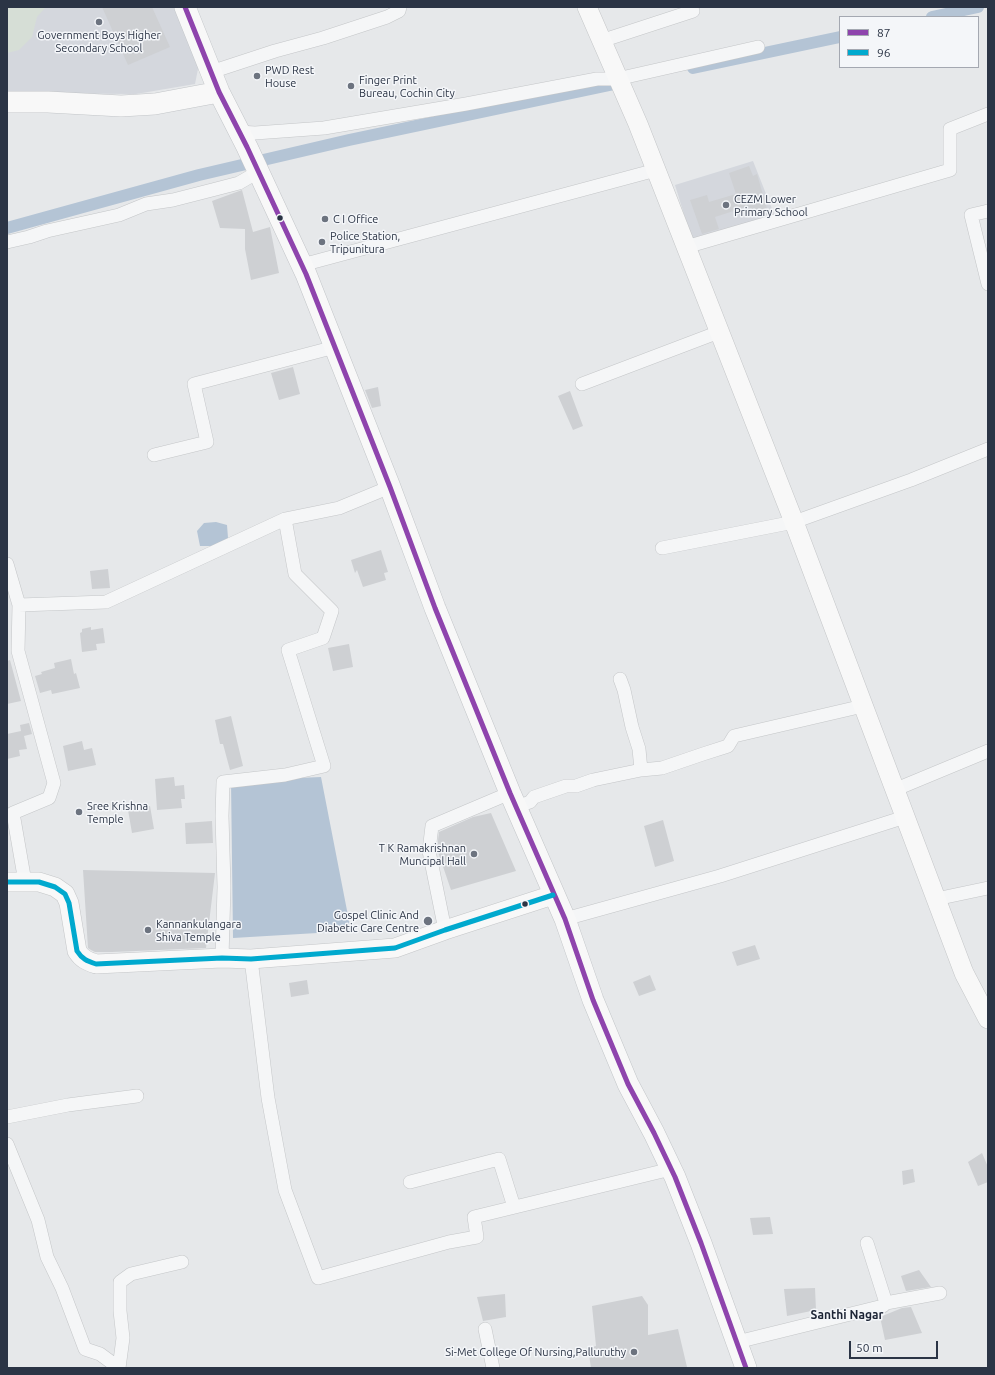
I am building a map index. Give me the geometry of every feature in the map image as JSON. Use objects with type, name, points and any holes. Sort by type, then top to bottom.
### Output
[{"type":"main road","points":[[185,7],[219,92],[302,265],[336,347],[435,608],[513,800],[564,919],[593,1000],[628,1084],[671,1169],[701,1243],[746,1368]]},
{"type":"main road","points":[[587,7],[617,79],[638,124],[794,522],[964,973],[988,1019]]},
{"type":"main road","points":[[7,102],[48,102],[121,106],[156,104],[219,92]]},
{"type":"main road","points":[[16,882],[39,882],[55,887],[65,894],[70,903],[77,951],[80,957],[96,964],[251,958],[395,948],[553,895]]},
{"type":"street","points":[[211,72],[275,50],[323,38],[387,17],[399,11],[400,7]]},
{"type":"street","points":[[601,41],[693,11]]},
{"type":"street","points":[[243,140],[255,133],[324,128],[466,104],[597,79],[617,79],[758,47]]},
{"type":"street","points":[[686,247],[950,170],[950,129],[988,114]]},
{"type":"street","points":[[302,265],[656,170]]},
{"type":"street","points":[[7,242],[47,231],[119,215],[146,204],[173,200],[239,183],[258,172]]},
{"type":"street","points":[[988,211],[971,215],[986,268],[988,284]]},
{"type":"street","points":[[582,384],[719,332]]},
{"type":"street","points":[[154,455],[207,442],[194,384],[336,347]]},
{"type":"street","points":[[662,548],[794,522],[911,480],[988,449]]},
{"type":"street","points":[[19,605],[106,602],[285,519],[339,508],[390,487]]},
{"type":"street","points":[[222,958],[224,887],[222,816],[223,782],[286,775],[324,766],[288,650],[323,638],[332,611],[295,574],[285,519]]},
{"type":"street","points":[[7,564],[19,605],[18,651],[54,784],[49,798],[13,813],[16,882]]},
{"type":"street","points":[[620,679],[639,749],[641,770]]},
{"type":"street","points":[[445,930],[430,851],[432,826],[513,800],[530,802],[534,797],[566,786],[576,786],[593,780],[641,770],[662,768],[728,746],[734,736],[863,706]]},
{"type":"street","points":[[894,790],[988,751]]},
{"type":"street","points":[[564,919],[720,876],[905,817]]},
{"type":"street","points":[[936,899],[988,888]]},
{"type":"street","points":[[251,958],[268,1098],[286,1190],[318,1278],[449,1242],[477,1237],[474,1217],[671,1169]]},
{"type":"street","points":[[7,1117],[68,1105],[137,1096]]},
{"type":"street","points":[[8,1149],[38,1220],[48,1258],[62,1288],[85,1349],[100,1354],[120,1368],[123,1338],[120,1312],[120,1282],[131,1274],[182,1262]]},
{"type":"street","points":[[410,1182],[499,1159],[514,1207]]},
{"type":"street","points":[[867,1243],[886,1303]]},
{"type":"street","points":[[737,1342],[877,1308],[886,1303],[940,1293]]},
{"type":"street","points":[[485,1329],[492,1368]]},
{"type":"shaded area","points":[[7,7],[177,7],[199,64],[195,84],[136,94],[7,93]]},
{"type":"shaded area","points":[[7,7],[45,8],[37,17],[32,37],[19,50],[7,53]]},
{"type":"shaded area","name":"CEZM Lower Primary School","points":[[753,161],[778,224],[695,250],[675,185]]},
{"type":"water","points":[[216,522],[227,525],[228,538],[218,546],[200,546],[197,531],[204,523]]},
{"type":"water","points":[[321,777],[351,931],[233,938],[231,781]]},
{"type":"building","points":[[102,7],[152,7],[170,47],[128,65]]},
{"type":"building","points":[[749,166],[753,176],[757,174],[767,209],[751,213],[749,206],[715,217],[719,229],[702,234],[690,200],[707,195],[709,202],[736,194],[729,173]]},
{"type":"building","points":[[242,190],[253,232],[270,227],[279,273],[251,280],[245,249],[245,229],[220,228],[212,201]]},
{"type":"building","points":[[293,367],[300,394],[279,400],[271,373]]},
{"type":"building","points":[[378,387],[381,406],[372,408],[365,390]]},
{"type":"building","points":[[570,391],[583,426],[573,430],[558,396]]},
{"type":"building","points":[[381,550],[388,572],[384,573],[386,580],[363,587],[357,570],[355,573],[351,560]]},
{"type":"building","points":[[108,569],[110,588],[92,589],[90,571]]},
{"type":"building","points":[[91,627],[91,630],[103,628],[105,643],[96,644],[97,650],[82,652],[80,633],[82,632],[82,629]]},
{"type":"building","points":[[349,644],[353,667],[333,671],[328,648]]},
{"type":"building","points":[[71,659],[74,674],[76,673],[80,688],[52,694],[51,690],[40,693],[35,676],[42,674],[41,672],[55,668],[54,663]]},
{"type":"building","points":[[10,660],[21,701],[7,704],[7,661]]},
{"type":"building","points":[[231,716],[243,766],[230,770],[223,744],[220,744],[215,720]]},
{"type":"building","points":[[29,723],[32,734],[24,736],[27,749],[19,750],[20,756],[7,759],[7,734],[21,731],[20,725]]},
{"type":"building","points":[[82,741],[84,750],[92,748],[96,765],[68,771],[63,746]]},
{"type":"building","points":[[174,777],[175,786],[184,785],[185,799],[181,799],[182,808],[157,810],[155,779]]},
{"type":"building","points":[[150,806],[154,829],[132,833],[128,810]]},
{"type":"building","name":"T K Ramakrishnan Muncipal Hall","points":[[491,813],[516,871],[451,890],[437,849],[439,832],[473,817]]},
{"type":"building","points":[[663,820],[674,861],[655,867],[644,826]]},
{"type":"building","points":[[212,821],[213,843],[186,844],[185,823]]},
{"type":"building","name":"Kannankulangara Shiva Temple","points":[[83,870],[215,873],[206,948],[112,952],[95,952],[91,950],[88,948]]},
{"type":"building","points":[[755,945],[760,959],[737,966],[732,952]]},
{"type":"building","points":[[650,975],[656,990],[639,996],[633,982]]},
{"type":"building","points":[[307,980],[309,994],[291,997],[289,983]]},
{"type":"building","points":[[982,1153],[988,1167],[988,1182],[978,1186],[968,1162]]},
{"type":"building","points":[[913,1169],[915,1182],[903,1185],[902,1171]]},
{"type":"building","points":[[770,1217],[773,1234],[753,1235],[750,1218]]},
{"type":"building","points":[[919,1270],[931,1287],[906,1291],[901,1276]]},
{"type":"building","points":[[815,1288],[816,1310],[787,1316],[784,1289]]},
{"type":"building","points":[[505,1294],[506,1317],[483,1321],[477,1297]]},
{"type":"building","points":[[642,1296],[648,1305],[648,1335],[678,1329],[687,1367],[591,1368],[588,1348],[596,1346],[592,1306]]},
{"type":"building","points":[[911,1307],[922,1333],[885,1340],[880,1317],[902,1308]]},
{"type":"waterway","points":[[937,16],[978,7]]},
{"type":"waterway","points":[[693,68],[839,37]]},
{"type":"waterway","points":[[7,228],[199,175],[349,140],[624,82]]},
{"type":"transit line","name":"87","points":[[185,7],[219,92],[247,147],[306,274],[390,487],[435,608],[510,793],[565,919],[593,1000],[628,1084],[675,1177],[701,1243],[746,1368]]},
{"type":"transit line","name":"96","points":[[7,882],[39,882],[55,887],[65,894],[69,903],[77,951],[85,959],[96,964],[222,958],[251,959],[395,948],[553,895]]},
{"type":"place","name":"Government Boys Higher Secondary School","points":[[99,22]]},
{"type":"place","name":"PWD Rest House","points":[[257,76]]},
{"type":"place","name":"Finger Print Bureau, Cochin City","points":[[351,86]]},
{"type":"place","name":"CEZM Lower Primary School","points":[[726,205]]},
{"type":"place","name":"C I Office","points":[[325,219]]},
{"type":"place","name":"Police Station, Tripunitura","points":[[322,242]]},
{"type":"place","name":"Sree Krishna Temple","points":[[79,812]]},
{"type":"place","name":"T K Ramakrishnan Muncipal Hall","points":[[474,854]]},
{"type":"place","name":"Gospel Clinic And Diabetic Care Centre","points":[[428,921]]},
{"type":"place","name":"Kannankulangara Shiva Temple","points":[[148,930]]},
{"type":"place","name":"Si-Met College Of Nursing,Palluruthy","points":[[634,1352]]},
{"type":"district","name":"Santhi Nagar","points":[[847,1315]]}]
